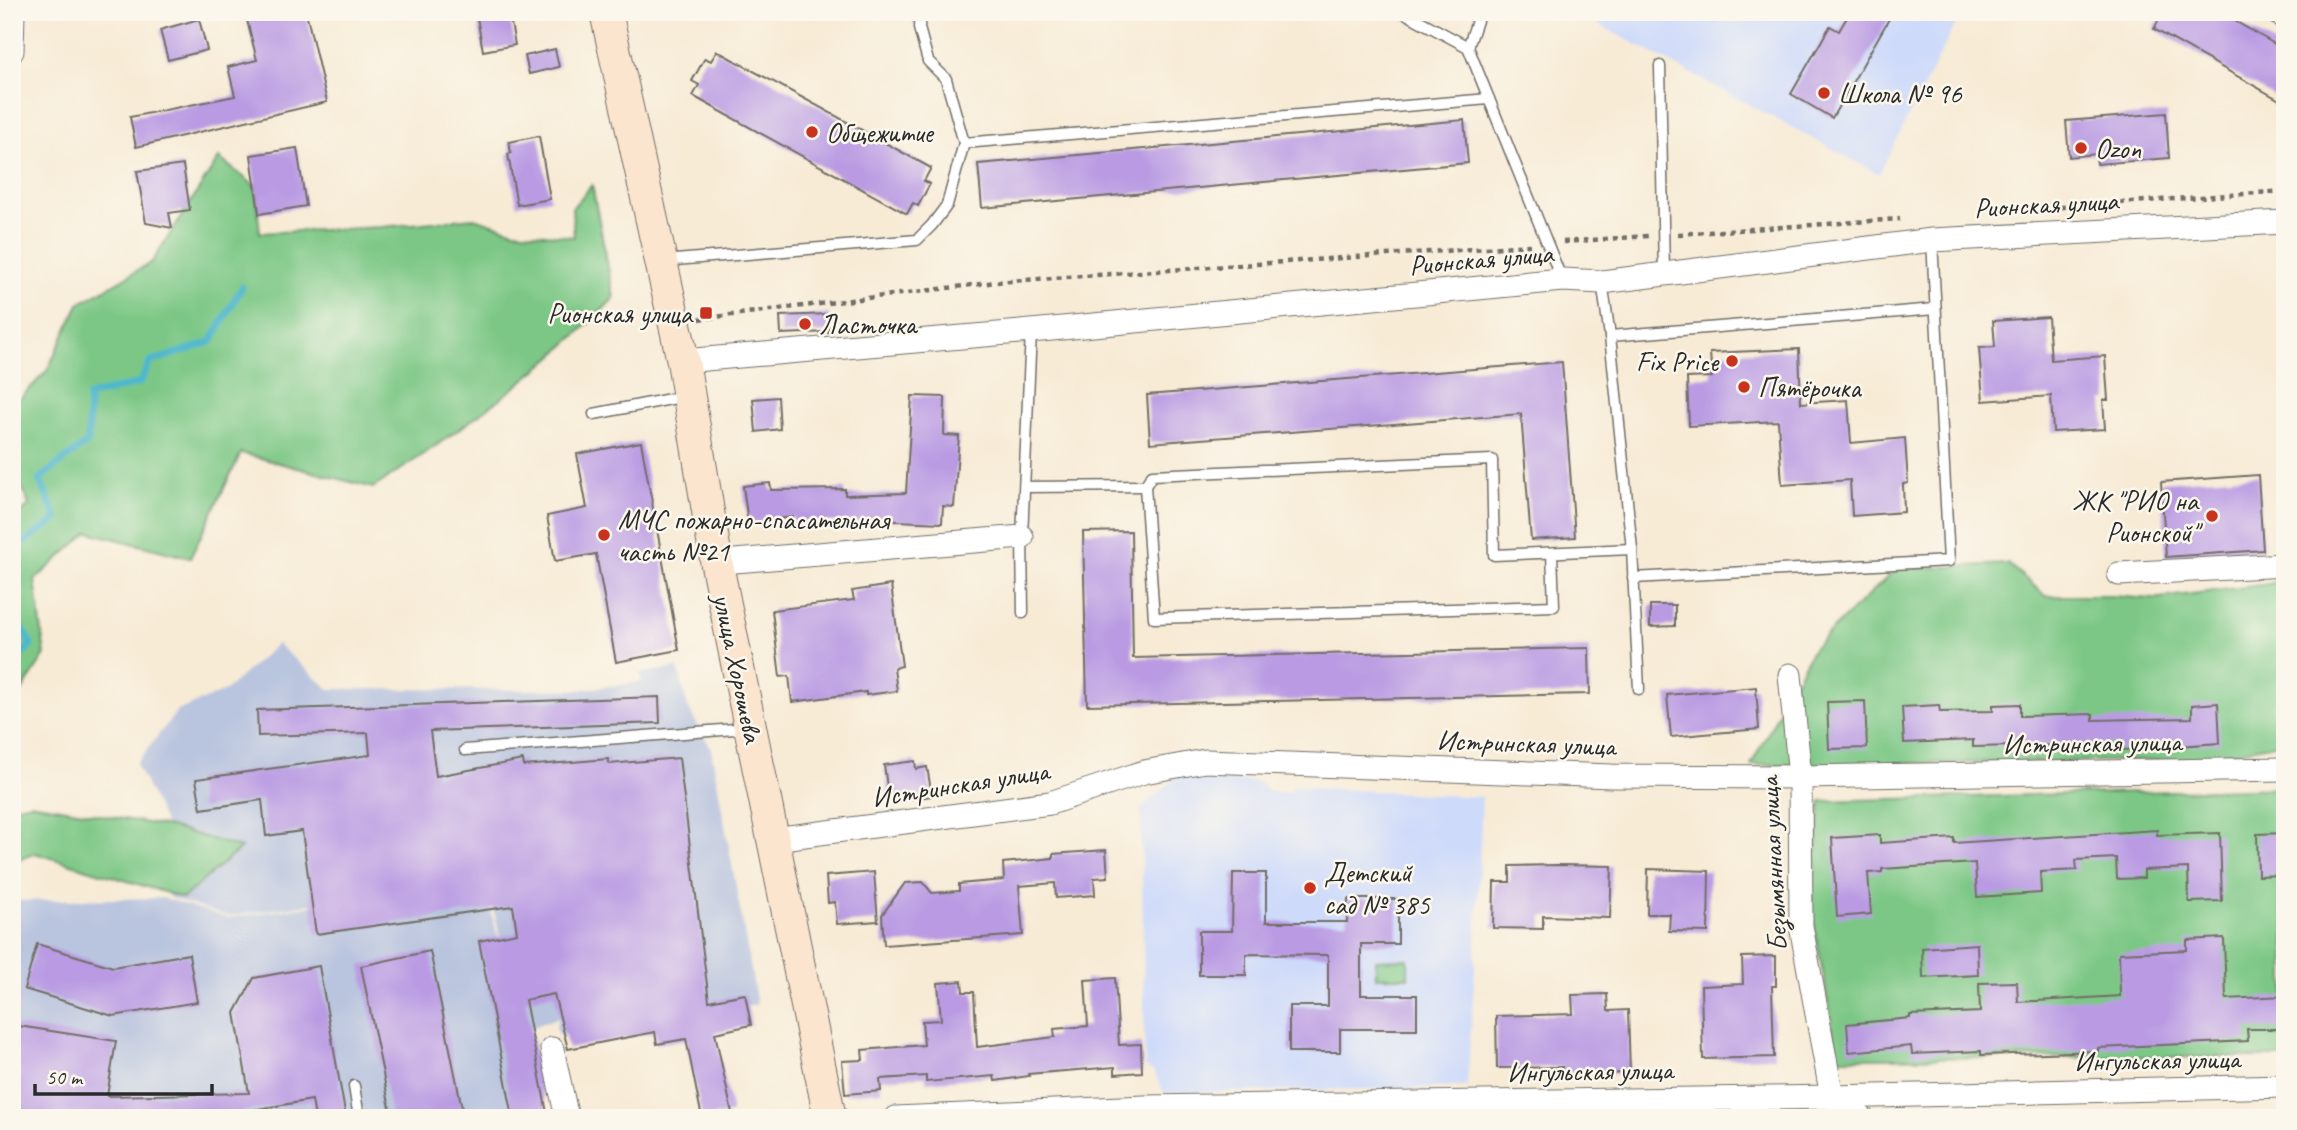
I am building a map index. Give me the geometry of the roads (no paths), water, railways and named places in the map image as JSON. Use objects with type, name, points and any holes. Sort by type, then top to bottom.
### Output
[{"type":"main road","name":"улица Хорошева","points":[[606,12],[683,361],[717,565],[831,1116]]},
{"type":"street","points":[[12,51],[13,12]]},
{"type":"street","name":"Рионская улица","points":[[683,361],[1562,280],[1602,282],[1932,240],[2285,222]]},
{"type":"street","points":[[717,565],[735,561],[1022,537]]},
{"type":"street","points":[[2119,574],[2285,565]]},
{"type":"street","name":"Безымянная улица","points":[[1790,675],[1800,777],[1801,926],[1832,1097]]},
{"type":"street","name":"Истринская улица","points":[[774,839],[1050,803],[1144,772],[1205,761],[1612,776],[1800,777],[2285,769]]},
{"type":"street","points":[[552,1049],[567,1118]]},
{"type":"street","name":"Ингульская улица","points":[[896,1118],[1145,1107],[1832,1097],[2285,1086]]},
{"type":"street","points":[[1832,1097],[1861,1118]]},
{"type":"lane","points":[[661,261],[917,240],[947,205],[964,143],[946,79],[928,61],[919,28],[920,12]]},
{"type":"lane","points":[[1403,12],[1468,47],[1562,280]]},
{"type":"lane","points":[[1468,47],[1480,12]]},
{"type":"lane","points":[[2262,12],[2285,24]]},
{"type":"lane","points":[[1660,66],[1664,274]]},
{"type":"lane","points":[[964,143],[1489,99]]},
{"type":"lane","points":[[1633,578],[1949,561],[1932,240]]},
{"type":"lane","points":[[1602,282],[1632,549],[1639,689]]},
{"type":"lane","points":[[1610,336],[1935,309]]},
{"type":"lane","points":[[1023,613],[1022,537],[1031,331]]},
{"type":"lane","points":[[594,414],[688,396]]},
{"type":"lane","points":[[1552,553],[1554,606],[1154,618],[1144,486],[1152,475],[1492,460],[1494,555],[1632,549]]},
{"type":"lane","points":[[1025,487],[1144,486]]},
{"type":"lane","points":[[465,750],[751,728]]},
{"type":"lane","points":[[354,1086],[359,1118]]},
{"type":"waterway","points":[[12,548],[19,546],[57,519],[39,479],[88,442],[89,396],[140,383],[150,362],[211,342],[242,287]]},
{"type":"waterway","points":[[12,615],[31,645],[12,663]]},
{"type":"place","name":"Школа № 96","points":[[1824,93]]},
{"type":"place","name":"Общежитие","points":[[812,132]]},
{"type":"place","name":"Ozon","points":[[2081,148]]},
{"type":"place","name":"Рионская улица","points":[[706,313]]},
{"type":"place","name":"Ласточка","points":[[805,324]]},
{"type":"place","name":"Fix Price","points":[[1732,361]]},
{"type":"place","name":"Пятёрочка","points":[[1744,387]]},
{"type":"place","name":"ЖК \"РИО на Рионской\"","points":[[2212,516]]},
{"type":"place","name":"МЧС пожарно-спасательная часть №21","points":[[604,535]]},
{"type":"place","name":"Детский сад № 385","points":[[1310,888]]}]
